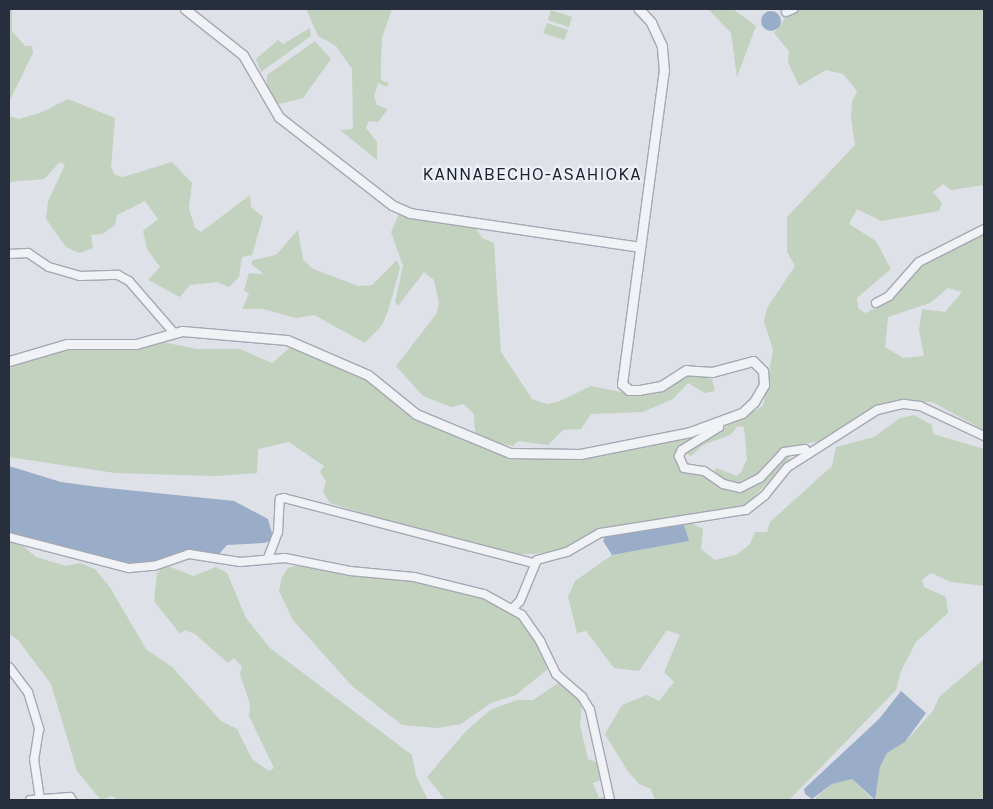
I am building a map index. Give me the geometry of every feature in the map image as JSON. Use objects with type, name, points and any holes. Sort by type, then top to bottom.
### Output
[{"type":"street","points":[[185,9],[242,55],[279,117],[392,205],[410,213],[640,246]]},
{"type":"street","points":[[9,361],[67,344],[136,344],[174,332],[262,336],[300,345],[368,375],[416,414],[510,453],[580,454],[690,432],[719,422],[749,408],[760,394],[763,371],[753,362],[712,372],[686,370],[655,387],[629,390],[622,384],[664,65],[657,33],[639,9]]},
{"type":"street","points":[[876,303],[889,296],[919,262],[984,228]]},
{"type":"street","points":[[9,254],[28,253],[49,267],[80,276],[118,275],[129,281],[174,332]]},
{"type":"street","points":[[268,558],[278,532],[280,499],[284,498],[533,562],[567,552],[600,533],[746,510],[765,495],[788,467],[861,419],[891,405],[920,406],[984,436]]},
{"type":"street","points":[[719,422],[719,426],[682,450],[679,456],[684,468],[704,471],[723,484],[740,488],[760,478],[784,452],[805,449],[809,454]]},
{"type":"street","points":[[9,537],[129,568],[154,566],[189,554],[229,562],[268,558],[442,582],[514,607],[540,641],[559,678],[576,691],[590,710],[610,800]]},
{"type":"street","points":[[514,607],[520,601],[533,562]]},
{"type":"street","points":[[9,667],[28,692],[39,729],[34,760],[40,799]]},
{"type":"street","points":[[30,800],[70,797],[72,800]]},
{"type":"green space","points":[[9,9],[12,9],[12,31],[25,46],[32,46],[33,53],[9,102]]},
{"type":"green space","points":[[306,9],[392,9],[382,38],[381,62],[381,80],[389,83],[387,87],[378,83],[374,96],[377,105],[388,109],[378,122],[369,121],[366,128],[377,142],[377,160],[340,130],[353,129],[352,69],[336,46],[318,36]]},
{"type":"green space","points":[[708,9],[733,9],[756,26],[737,77],[731,33]]},
{"type":"green space","points":[[792,9],[984,9],[984,185],[951,190],[943,184],[933,192],[942,203],[939,211],[881,221],[857,209],[849,224],[876,241],[891,269],[857,298],[858,308],[865,313],[889,302],[918,263],[984,232],[984,430],[932,402],[883,403],[826,440],[782,448],[759,474],[734,484],[713,473],[716,468],[737,476],[741,472],[747,459],[744,427],[738,426],[730,435],[703,445],[691,456],[686,453],[698,442],[763,406],[773,350],[764,322],[767,308],[795,266],[787,252],[787,217],[855,145],[851,118],[852,101],[857,92],[853,86],[843,74],[826,70],[799,86],[788,62],[789,51],[774,33]],"holes":[[[948,288],[962,292],[945,312],[922,309],[919,330],[924,356],[903,358],[885,347],[888,317],[930,303]]]},
{"type":"green space","points":[[551,10],[572,17],[569,27],[548,20]]},
{"type":"green space","points":[[547,23],[568,30],[564,40],[543,33]]},
{"type":"green space","points":[[310,28],[311,36],[261,72],[256,59],[278,40],[283,44]]},
{"type":"green space","points":[[315,41],[331,59],[303,98],[279,104],[267,92],[267,75]]},
{"type":"green space","points":[[68,99],[115,118],[111,168],[115,175],[123,177],[172,162],[192,183],[189,208],[195,228],[201,232],[250,195],[251,207],[263,217],[252,255],[242,257],[239,277],[229,287],[217,282],[190,285],[180,297],[148,280],[160,267],[147,249],[143,231],[158,219],[145,201],[117,215],[115,225],[102,234],[91,235],[93,248],[79,253],[66,247],[46,219],[48,201],[65,165],[60,162],[44,179],[9,182],[9,116],[19,119],[42,112]]},
{"type":"green space","points":[[399,214],[476,228],[482,238],[494,243],[501,352],[532,399],[547,404],[560,401],[591,386],[641,396],[658,393],[673,378],[690,372],[712,379],[715,391],[705,393],[688,383],[673,399],[643,412],[591,414],[581,429],[563,430],[548,445],[518,441],[513,446],[494,442],[475,432],[474,414],[464,404],[451,407],[423,396],[396,366],[437,313],[439,303],[434,280],[424,272],[398,306],[395,302],[403,266],[391,232]]},
{"type":"green space","points":[[298,230],[303,259],[313,269],[358,286],[372,285],[397,260],[400,268],[388,311],[382,325],[365,343],[314,315],[296,318],[263,309],[242,309],[249,294],[244,290],[249,273],[264,274],[251,264],[253,260],[276,255]]},
{"type":"green space","points":[[162,342],[197,349],[240,349],[272,363],[292,346],[367,376],[415,414],[497,450],[544,457],[688,435],[692,438],[676,455],[679,465],[712,479],[745,487],[763,481],[782,457],[787,455],[790,460],[743,508],[718,515],[676,516],[601,529],[564,550],[515,554],[413,529],[330,503],[323,492],[326,481],[320,472],[324,466],[289,442],[258,449],[257,473],[216,476],[115,473],[9,457],[9,364],[70,347]]},
{"type":"green space","points":[[914,415],[932,425],[933,434],[984,449],[984,586],[951,582],[931,573],[922,580],[924,587],[946,597],[948,613],[916,642],[901,671],[896,690],[789,800],[655,800],[651,789],[639,784],[627,770],[605,734],[622,705],[647,695],[659,701],[674,682],[664,672],[680,635],[667,630],[639,671],[614,668],[586,631],[577,633],[568,597],[575,581],[612,555],[688,541],[684,525],[691,523],[703,529],[701,549],[715,560],[738,554],[750,544],[755,532],[767,532],[770,522],[832,466],[836,447],[874,437],[900,418]]},
{"type":"green space","points":[[9,540],[17,541],[36,557],[66,566],[80,563],[95,569],[111,589],[146,649],[172,667],[221,721],[237,729],[252,759],[269,771],[274,768],[249,716],[250,704],[240,674],[242,667],[234,658],[228,663],[195,634],[185,630],[180,634],[154,601],[157,573],[162,568],[168,566],[193,576],[216,567],[227,573],[246,618],[270,648],[412,755],[416,776],[428,800],[117,800],[112,796],[101,800],[77,771],[51,684],[18,640],[9,634]]},
{"type":"green space","points":[[295,566],[415,580],[468,591],[516,616],[536,641],[549,668],[516,695],[491,703],[461,724],[437,728],[402,725],[352,686],[293,620],[279,591],[282,577],[288,568]]},
{"type":"green space","points":[[984,659],[984,800],[875,800],[880,767],[887,753],[905,742],[933,711],[939,697]]},
{"type":"green space","points":[[558,683],[582,702],[580,725],[588,759],[596,762],[603,779],[593,783],[599,798],[605,796],[606,800],[445,800],[427,777],[465,732],[490,710],[517,700],[533,700]]},
{"type":"green space","points":[[852,779],[873,800],[813,800],[832,784]]},
{"type":"water","points":[[771,11],[778,14],[781,21],[778,28],[771,31],[764,28],[761,21],[764,14]]},
{"type":"water","points":[[9,466],[61,482],[234,501],[268,519],[272,533],[270,541],[227,545],[217,556],[191,551],[155,563],[132,565],[9,534]]},
{"type":"water","points":[[684,525],[689,541],[612,555],[603,541],[605,537],[620,533]]},
{"type":"water","points":[[901,691],[926,713],[905,742],[887,753],[880,767],[875,800],[852,779],[832,784],[812,799],[805,794],[804,789],[879,719]]},
{"type":"district","name":"KANNABECHO-ASAHIOKA","points":[[532,174]]}]
